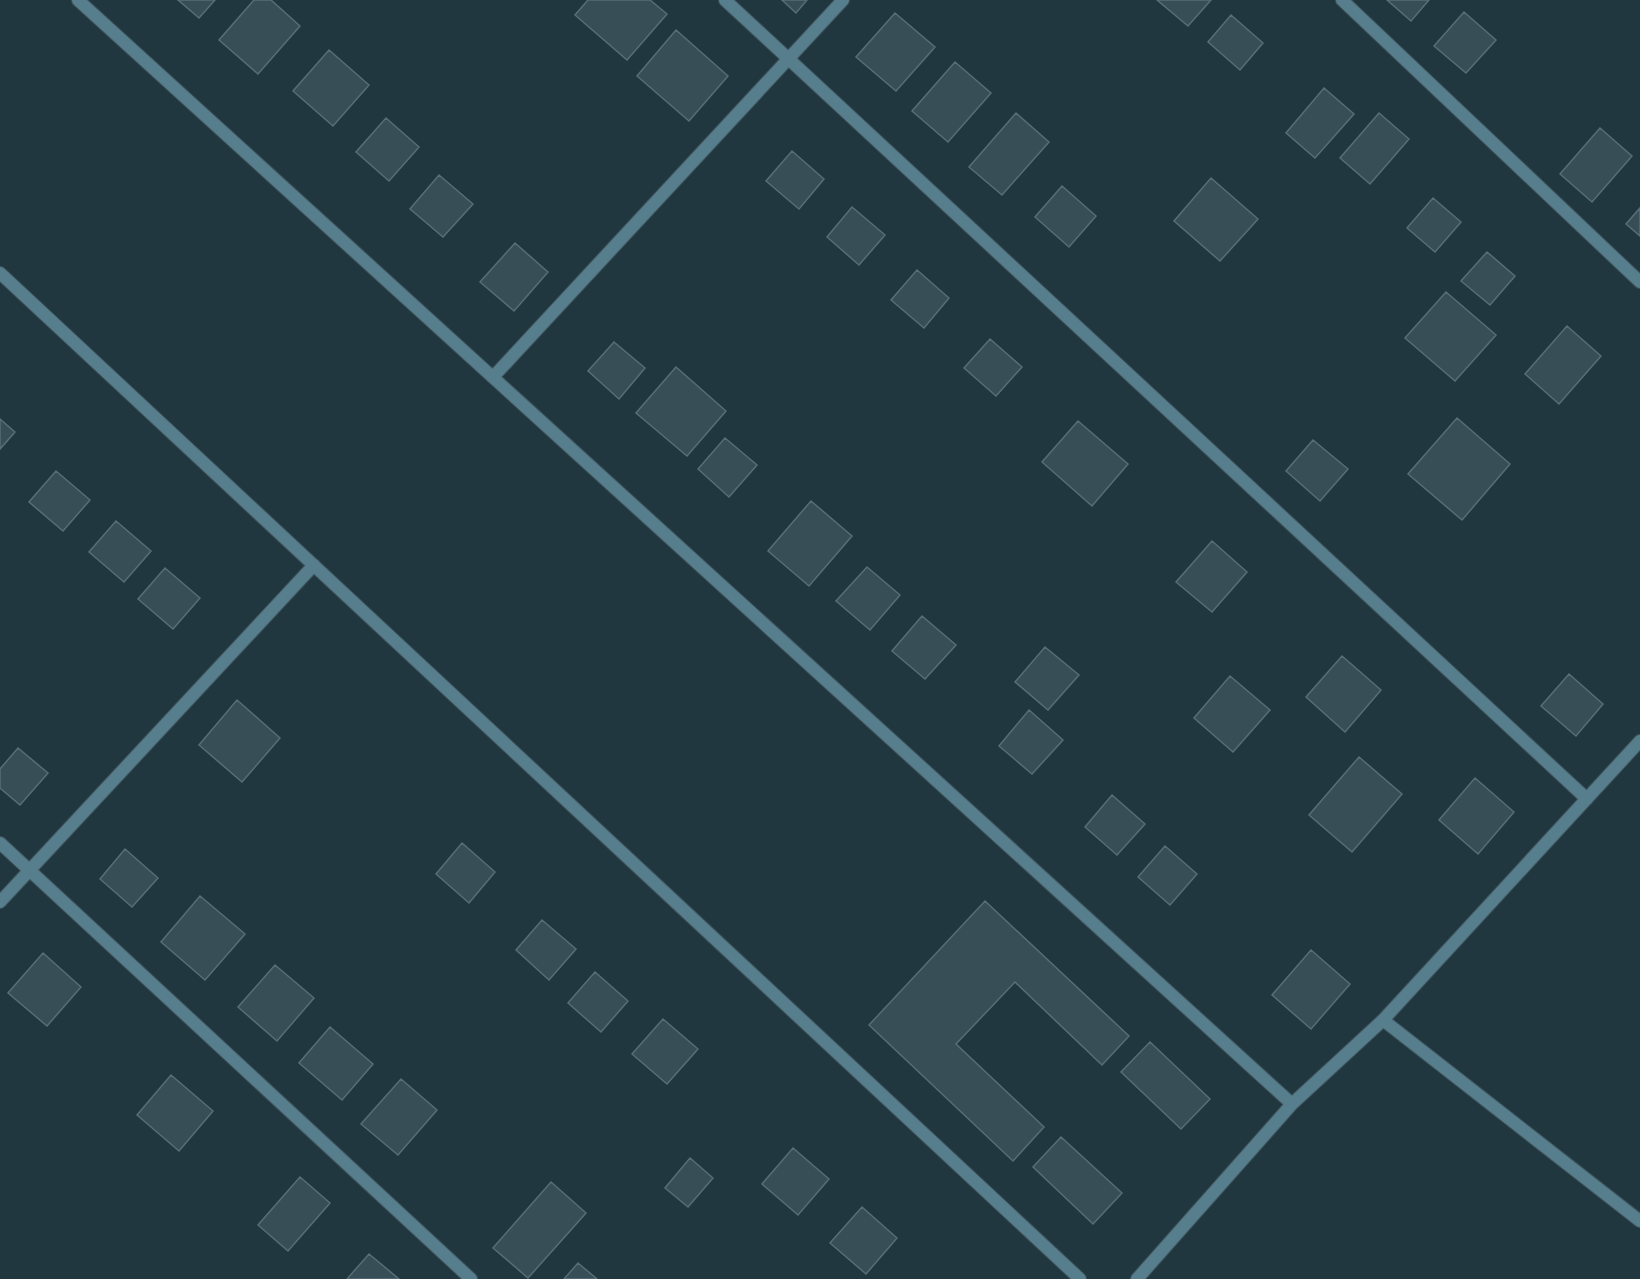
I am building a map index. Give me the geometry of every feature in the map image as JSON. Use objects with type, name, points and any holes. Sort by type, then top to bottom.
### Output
[{"type":"lane","points":[[78,0],[1292,1104]]},
{"type":"lane","points":[[724,0],[1587,799]]},
{"type":"lane","points":[[494,376],[843,0]]},
{"type":"lane","points":[[1342,0],[1640,282]]},
{"type":"lane","points":[[0,273],[1080,1279]]},
{"type":"lane","points":[[0,902],[314,565]]},
{"type":"lane","points":[[1137,1279],[1292,1104],[1383,1020],[1640,741]]},
{"type":"lane","points":[[0,843],[471,1279]]},
{"type":"lane","points":[[1383,1020],[1640,1221]]},
{"type":"building","points":[[178,0],[215,0],[199,18]]},
{"type":"building","points":[[254,0],[271,0],[300,26],[258,74],[219,40]]},
{"type":"building","points":[[588,0],[650,0],[667,14],[627,60],[575,15]]},
{"type":"building","points":[[782,0],[807,0],[796,13]]},
{"type":"building","points":[[1157,0],[1211,0],[1188,26]]},
{"type":"building","points":[[1387,0],[1429,0],[1411,21]]},
{"type":"building","points":[[1464,12],[1496,40],[1466,73],[1434,46]]},
{"type":"building","points":[[895,13],[935,47],[896,91],[856,57]]},
{"type":"building","points":[[1231,15],[1263,43],[1240,70],[1208,42]]},
{"type":"building","points":[[676,30],[728,76],[689,121],[637,76]]},
{"type":"building","points":[[329,50],[369,85],[333,126],[293,91]]},
{"type":"building","points":[[955,62],[991,93],[948,142],[912,111]]},
{"type":"building","points":[[1324,88],[1354,114],[1315,158],[1286,133]]},
{"type":"building","points":[[1016,113],[1049,142],[1002,195],[969,167]]},
{"type":"building","points":[[1379,113],[1409,139],[1370,184],[1340,158]]},
{"type":"building","points":[[386,118],[419,147],[389,181],[356,152]]},
{"type":"building","points":[[1600,128],[1632,156],[1592,202],[1560,174]]},
{"type":"building","points":[[792,151],[824,179],[799,209],[766,181]]},
{"type":"building","points":[[439,175],[473,204],[443,237],[410,209]]},
{"type":"building","points":[[1211,178],[1258,219],[1220,261],[1174,221]]},
{"type":"building","points":[[1062,186],[1096,216],[1069,247],[1035,217]]},
{"type":"building","points":[[1433,198],[1461,222],[1435,252],[1407,228]]},
{"type":"building","points":[[852,207],[885,235],[859,265],[827,237]]},
{"type":"building","points":[[1640,208],[1640,236],[1626,224]]},
{"type":"building","points":[[515,243],[548,272],[514,311],[480,282]]},
{"type":"building","points":[[1487,252],[1515,276],[1490,305],[1461,281]]},
{"type":"building","points":[[917,270],[949,298],[924,328],[891,300]]},
{"type":"building","points":[[1446,292],[1496,335],[1455,381],[1405,338]]},
{"type":"building","points":[[1567,326],[1601,356],[1559,404],[1525,374]]},
{"type":"building","points":[[990,339],[1022,367],[996,396],[964,368]]},
{"type":"building","points":[[614,342],[645,368],[619,399],[588,371]]},
{"type":"building","points":[[676,367],[726,411],[687,456],[636,413]]},
{"type":"building","points":[[1457,418],[1510,464],[1462,520],[1408,474]]},
{"type":"building","points":[[0,419],[15,432],[0,449]]},
{"type":"building","points":[[1078,421],[1128,464],[1092,506],[1042,462]]},
{"type":"building","points":[[725,438],[757,465],[729,497],[698,469]]},
{"type":"building","points":[[1313,440],[1348,469],[1320,501],[1286,471]]},
{"type":"building","points":[[56,471],[90,500],[63,531],[29,502]]},
{"type":"building","points":[[811,501],[852,536],[809,586],[768,551]]},
{"type":"building","points":[[116,521],[151,551],[124,582],[89,552]]},
{"type":"building","points":[[1212,541],[1247,572],[1212,612],[1176,582]]},
{"type":"building","points":[[867,567],[900,595],[870,630],[836,601]]},
{"type":"building","points":[[165,568],[200,598],[173,629],[138,599]]},
{"type":"building","points":[[922,616],[956,645],[925,679],[892,651]]},
{"type":"building","points":[[1045,647],[1079,675],[1048,710],[1015,682]]},
{"type":"building","points":[[1342,656],[1381,690],[1345,732],[1306,697]]},
{"type":"building","points":[[1569,674],[1603,704],[1576,736],[1541,706]]},
{"type":"building","points":[[1230,676],[1270,710],[1233,752],[1194,718]]},
{"type":"building","points":[[237,700],[280,738],[242,782],[199,745]]},
{"type":"building","points":[[1029,710],[1063,740],[1032,774],[999,746]]},
{"type":"building","points":[[18,748],[48,773],[20,805],[0,788],[0,769]]},
{"type":"building","points":[[1359,757],[1402,794],[1352,852],[1309,815]]},
{"type":"building","points":[[1475,778],[1514,812],[1478,854],[1439,820]]},
{"type":"building","points":[[1112,795],[1145,824],[1117,855],[1085,827]]},
{"type":"building","points":[[462,843],[495,872],[469,903],[436,874]]},
{"type":"building","points":[[1165,846],[1197,874],[1170,905],[1138,877]]},
{"type":"building","points":[[125,849],[158,878],[132,907],[100,879]]},
{"type":"building","points":[[200,896],[245,934],[205,980],[161,942]]},
{"type":"building","points":[[985,901],[1129,1036],[1102,1065],[1015,982],[956,1044],[1044,1127],[1013,1161],[869,1025]]},
{"type":"building","points":[[542,920],[576,949],[549,980],[516,950]]},
{"type":"building","points":[[1311,950],[1350,984],[1311,1029],[1272,995]]},
{"type":"building","points":[[43,953],[81,987],[47,1026],[8,993]]},
{"type":"building","points":[[275,965],[314,998],[277,1041],[238,1007]]},
{"type":"building","points":[[595,972],[628,1001],[601,1032],[568,1003]]},
{"type":"building","points":[[663,1019],[698,1049],[667,1084],[632,1054]]},
{"type":"building","points":[[330,1027],[373,1064],[342,1100],[299,1063]]},
{"type":"building","points":[[1150,1042],[1210,1099],[1181,1129],[1121,1072]]},
{"type":"building","points":[[171,1075],[213,1111],[179,1151],[137,1115]]},
{"type":"building","points":[[401,1079],[437,1110],[398,1155],[361,1124]]},
{"type":"building","points":[[1061,1137],[1122,1193],[1093,1224],[1033,1167]]},
{"type":"building","points":[[793,1148],[829,1179],[798,1215],[762,1184]]},
{"type":"building","points":[[690,1158],[713,1178],[688,1207],[665,1188]]},
{"type":"building","points":[[300,1177],[330,1203],[288,1251],[258,1225]]},
{"type":"building","points":[[551,1182],[586,1213],[528,1278],[493,1248]]},
{"type":"building","points":[[862,1207],[897,1238],[866,1274],[830,1243]]},
{"type":"building","points":[[369,1254],[399,1279],[347,1279]]},
{"type":"building","points":[[578,1263],[597,1279],[564,1279]]}]
